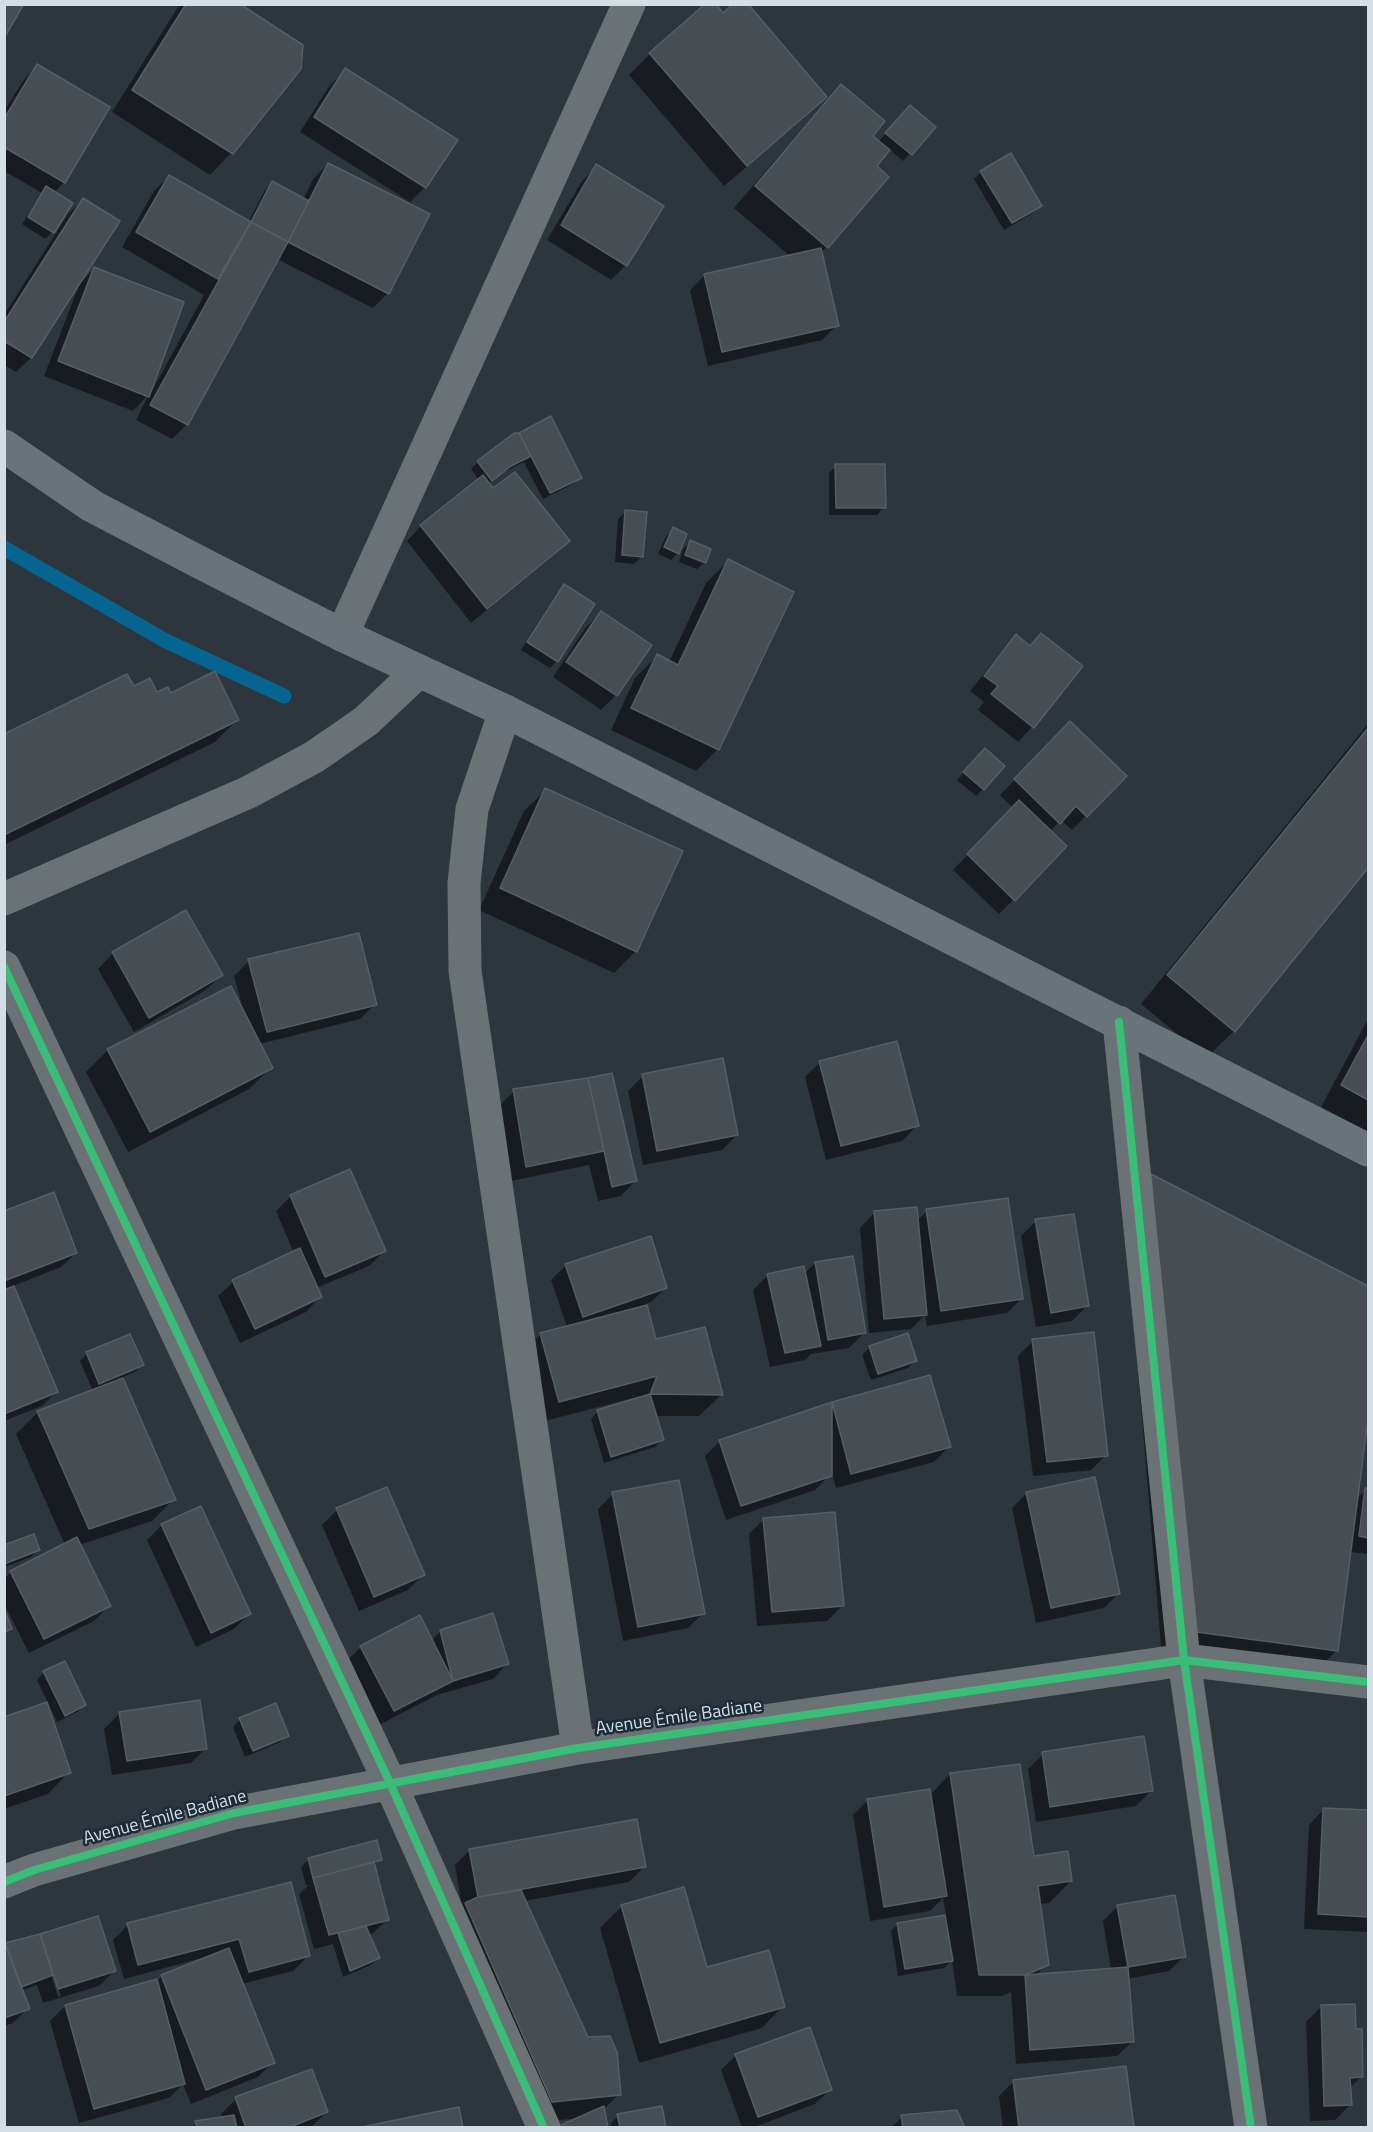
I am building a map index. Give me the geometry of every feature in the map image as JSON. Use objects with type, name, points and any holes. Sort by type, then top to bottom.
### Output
[{"type":"main road","points":[[4,446],[92,506],[201,563],[342,635],[505,711],[1368,1150]]},
{"type":"street","points":[[342,635],[629,4]]},
{"type":"street","points":[[4,899],[249,792],[314,757],[366,721],[419,671]]},
{"type":"street","points":[[505,711],[471,809],[464,883],[465,971],[578,1748]]},
{"type":"street","points":[[4,967],[390,1783],[544,2127]]},
{"type":"street","points":[[1119,1022],[1184,1660],[1251,2127]]},
{"type":"street","name":"Avenue Émile Badiane","points":[[4,1882],[56,1864],[234,1813],[578,1748],[1184,1660],[1368,1682]]},
{"type":"building","points":[[4,4],[24,4],[4,38]]},
{"type":"building","points":[[186,4],[240,4],[303,45],[301,69],[233,154],[132,90]]},
{"type":"building","points":[[705,4],[716,4],[723,13],[733,4],[748,4],[827,97],[747,166],[649,53]]},
{"type":"building","points":[[37,64],[110,107],[65,183],[4,147],[4,119]]},
{"type":"building","points":[[345,68],[458,140],[426,188],[314,117]]},
{"type":"building","points":[[841,84],[885,121],[873,136],[890,150],[877,166],[889,177],[828,248],[755,186]]},
{"type":"building","points":[[910,105],[936,127],[912,155],[885,133]]},
{"type":"building","points":[[1011,153],[1042,206],[1012,223],[980,171]]},
{"type":"building","points":[[328,163],[430,214],[389,294],[288,242]]},
{"type":"building","points":[[596,164],[664,206],[627,266],[561,225]]},
{"type":"building","points":[[169,175],[251,222],[218,279],[136,232]]},
{"type":"building","points":[[272,181],[309,201],[288,242],[251,222]]},
{"type":"building","points":[[46,186],[73,203],[54,233],[28,217]]},
{"type":"building","points":[[83,198],[120,221],[32,358],[4,341],[4,322]]},
{"type":"building","points":[[251,222],[288,242],[188,425],[150,405]]},
{"type":"building","points":[[821,248],[839,326],[722,352],[704,274]]},
{"type":"building","points":[[94,267],[184,302],[149,397],[58,361]]},
{"type":"building","points":[[551,416],[582,478],[550,493],[519,433]]},
{"type":"building","points":[[514,433],[519,433],[531,456],[511,466],[492,481],[477,461]]},
{"type":"building","points":[[835,464],[885,464],[886,508],[836,508]]},
{"type":"building","points":[[515,472],[570,541],[487,609],[420,525],[483,475],[493,488]]},
{"type":"building","points":[[625,510],[647,512],[643,557],[622,555]]},
{"type":"building","points":[[673,527],[687,534],[679,554],[664,547]]},
{"type":"building","points":[[690,540],[711,549],[706,563],[685,555]]},
{"type":"building","points":[[728,559],[794,592],[719,750],[631,708],[657,654],[678,665]]},
{"type":"building","points":[[564,584],[595,604],[558,662],[527,642]]},
{"type":"building","points":[[601,611],[652,645],[617,696],[566,662]]},
{"type":"building","points":[[1041,633],[1083,666],[1034,728],[991,694],[998,686],[984,676],[1016,634],[1030,646]]},
{"type":"building","points":[[215,671],[239,720],[4,835],[4,734],[127,674],[134,686],[150,678],[157,692],[168,687],[171,693]]},
{"type":"building","points":[[1070,721],[1127,776],[1087,817],[1076,806],[1060,824],[1014,779]]},
{"type":"building","points":[[1368,728],[1368,868],[1235,1032],[1167,975]]},
{"type":"building","points":[[985,748],[1005,766],[984,790],[963,772]]},
{"type":"building","points":[[545,788],[683,851],[637,952],[500,888]]},
{"type":"building","points":[[1019,800],[1067,846],[1015,901],[967,854]]},
{"type":"building","points":[[186,910],[223,975],[149,1018],[112,952]]},
{"type":"building","points":[[359,933],[377,1005],[267,1032],[248,959]]},
{"type":"building","points":[[231,986],[273,1068],[150,1132],[107,1049]]},
{"type":"building","points":[[1368,1035],[1368,1100],[1341,1085]]},
{"type":"building","points":[[897,1041],[919,1126],[841,1146],[819,1061]]},
{"type":"building","points":[[723,1058],[738,1135],[657,1151],[642,1074]]},
{"type":"building","points":[[612,1073],[637,1181],[612,1187],[588,1078]]},
{"type":"building","points":[[588,1078],[604,1151],[526,1167],[513,1089]]},
{"type":"building","points":[[350,1169],[386,1251],[325,1277],[290,1195]]},
{"type":"building","points":[[1151,1174],[1368,1286],[1368,1419],[1338,1651],[1189,1631]]},
{"type":"building","points":[[54,1192],[77,1253],[4,1281],[4,1211]]},
{"type":"building","points":[[1008,1198],[1023,1299],[941,1311],[926,1209]]},
{"type":"building","points":[[917,1207],[927,1315],[884,1319],[874,1211]]},
{"type":"building","points":[[1074,1214],[1089,1306],[1051,1313],[1035,1219]]},
{"type":"building","points":[[651,1236],[667,1288],[583,1317],[565,1264]]},
{"type":"building","points":[[300,1248],[322,1297],[255,1329],[232,1280]]},
{"type":"building","points":[[853,1256],[866,1333],[828,1340],[815,1262]]},
{"type":"building","points":[[804,1266],[821,1346],[785,1353],[767,1274]]},
{"type":"building","points":[[14,1286],[58,1392],[4,1414],[4,1290]]},
{"type":"building","points":[[647,1305],[656,1339],[705,1327],[723,1395],[650,1394],[657,1376],[559,1402],[540,1333]]},
{"type":"building","points":[[1094,1332],[1108,1456],[1047,1462],[1032,1339]]},
{"type":"building","points":[[908,1333],[917,1361],[878,1374],[869,1346]]},
{"type":"building","points":[[130,1334],[144,1365],[99,1384],[86,1352]]},
{"type":"building","points":[[930,1375],[951,1447],[851,1474],[832,1402]]},
{"type":"building","points":[[123,1378],[176,1500],[89,1529],[37,1411]]},
{"type":"building","points":[[650,1394],[664,1440],[611,1457],[597,1410]]},
{"type":"building","points":[[832,1402],[832,1476],[741,1506],[719,1440]]},
{"type":"building","points":[[1095,1477],[1120,1594],[1051,1608],[1026,1492]]},
{"type":"building","points":[[679,1480],[705,1614],[638,1627],[612,1492]]},
{"type":"building","points":[[387,1487],[425,1575],[374,1597],[336,1508]]},
{"type":"building","points":[[1365,1488],[1368,1488],[1368,1538],[1359,1536]]},
{"type":"building","points":[[201,1506],[251,1614],[211,1633],[161,1524]]},
{"type":"building","points":[[835,1512],[844,1606],[772,1612],[763,1518]]},
{"type":"building","points":[[34,1534],[40,1550],[4,1564],[4,1545]]},
{"type":"building","points":[[77,1537],[111,1606],[44,1639],[10,1571]]},
{"type":"building","points":[[4,1608],[12,1629],[4,1632]]},
{"type":"building","points":[[493,1613],[509,1664],[453,1681],[440,1630]]},
{"type":"building","points":[[420,1615],[453,1681],[394,1711],[360,1646]]},
{"type":"building","points":[[65,1661],[86,1705],[65,1716],[43,1671]]},
{"type":"building","points":[[200,1700],[207,1749],[127,1761],[119,1712]]},
{"type":"building","points":[[47,1702],[71,1773],[4,1796],[4,1717]]},
{"type":"building","points":[[276,1703],[289,1736],[253,1751],[239,1718]]},
{"type":"building","points":[[1144,1736],[1153,1791],[1050,1807],[1042,1752]]},
{"type":"building","points":[[1020,1764],[1034,1856],[1068,1851],[1072,1881],[1038,1886],[1049,1965],[1025,1975],[979,1975],[950,1773]]},
{"type":"building","points":[[930,1789],[947,1896],[884,1907],[867,1799]]},
{"type":"building","points":[[1323,1808],[1368,1810],[1368,1917],[1318,1914]]},
{"type":"building","points":[[637,1819],[646,1867],[478,1897],[469,1849]]},
{"type":"building","points":[[377,1840],[382,1860],[313,1878],[308,1858]]},
{"type":"building","points":[[374,1862],[389,1920],[329,1935],[313,1878]]},
{"type":"building","points":[[291,1882],[310,1956],[249,1972],[239,1939],[138,1965],[127,1923]]},
{"type":"building","points":[[684,1887],[707,1967],[769,1950],[785,2007],[660,2043],[621,1905]]},
{"type":"building","points":[[521,1890],[588,2037],[610,2036],[617,2052],[621,2095],[552,2102],[465,1903],[478,1897]]},
{"type":"building","points":[[1175,1895],[1186,1957],[1128,1967],[1117,1905]]},
{"type":"building","points":[[945,1915],[953,1961],[905,1969],[897,1923]]},
{"type":"building","points":[[98,1916],[116,1971],[58,1989],[40,1934]]},
{"type":"building","points":[[366,1926],[380,1958],[350,1971],[338,1933]]},
{"type":"building","points":[[40,1934],[53,1975],[21,1987],[5,1943]]},
{"type":"building","points":[[4,1943],[30,2009],[4,2018]]},
{"type":"building","points":[[229,1948],[275,2063],[206,2090],[161,1975]]},
{"type":"building","points":[[1128,1967],[1134,2042],[1030,2050],[1025,1975]]},
{"type":"building","points":[[157,1979],[185,2084],[94,2109],[65,2005]]},
{"type":"building","points":[[1355,2004],[1356,2029],[1362,2029],[1363,2077],[1350,2078],[1352,2105],[1324,2106],[1321,2005]]},
{"type":"building","points":[[810,2027],[832,2090],[758,2117],[735,2054]]},
{"type":"building","points":[[1126,2066],[1134,2127],[1019,2128],[1013,2080]]},
{"type":"building","points":[[312,2069],[328,2112],[287,2128],[246,2128],[235,2097]]},
{"type":"building","points":[[604,2106],[608,2128],[562,2128],[561,2125]]},
{"type":"building","points":[[662,2106],[666,2128],[620,2128],[617,2114]]},
{"type":"building","points":[[459,2107],[463,2128],[357,2128]]},
{"type":"building","points":[[957,2110],[965,2128],[903,2128],[901,2115]]},
{"type":"building","points":[[234,2115],[237,2128],[197,2128],[195,2121]]},
{"type":"waterway","points":[[4,548],[166,641],[284,696]]},
{"type":"cycle path","points":[[4,967],[390,1783],[544,2128]]},
{"type":"cycle path","points":[[1119,1022],[1184,1660],[1251,2128]]},
{"type":"cycle path","points":[[4,1882],[34,1870],[234,1813],[578,1748],[1184,1660],[1368,1682]]}]
